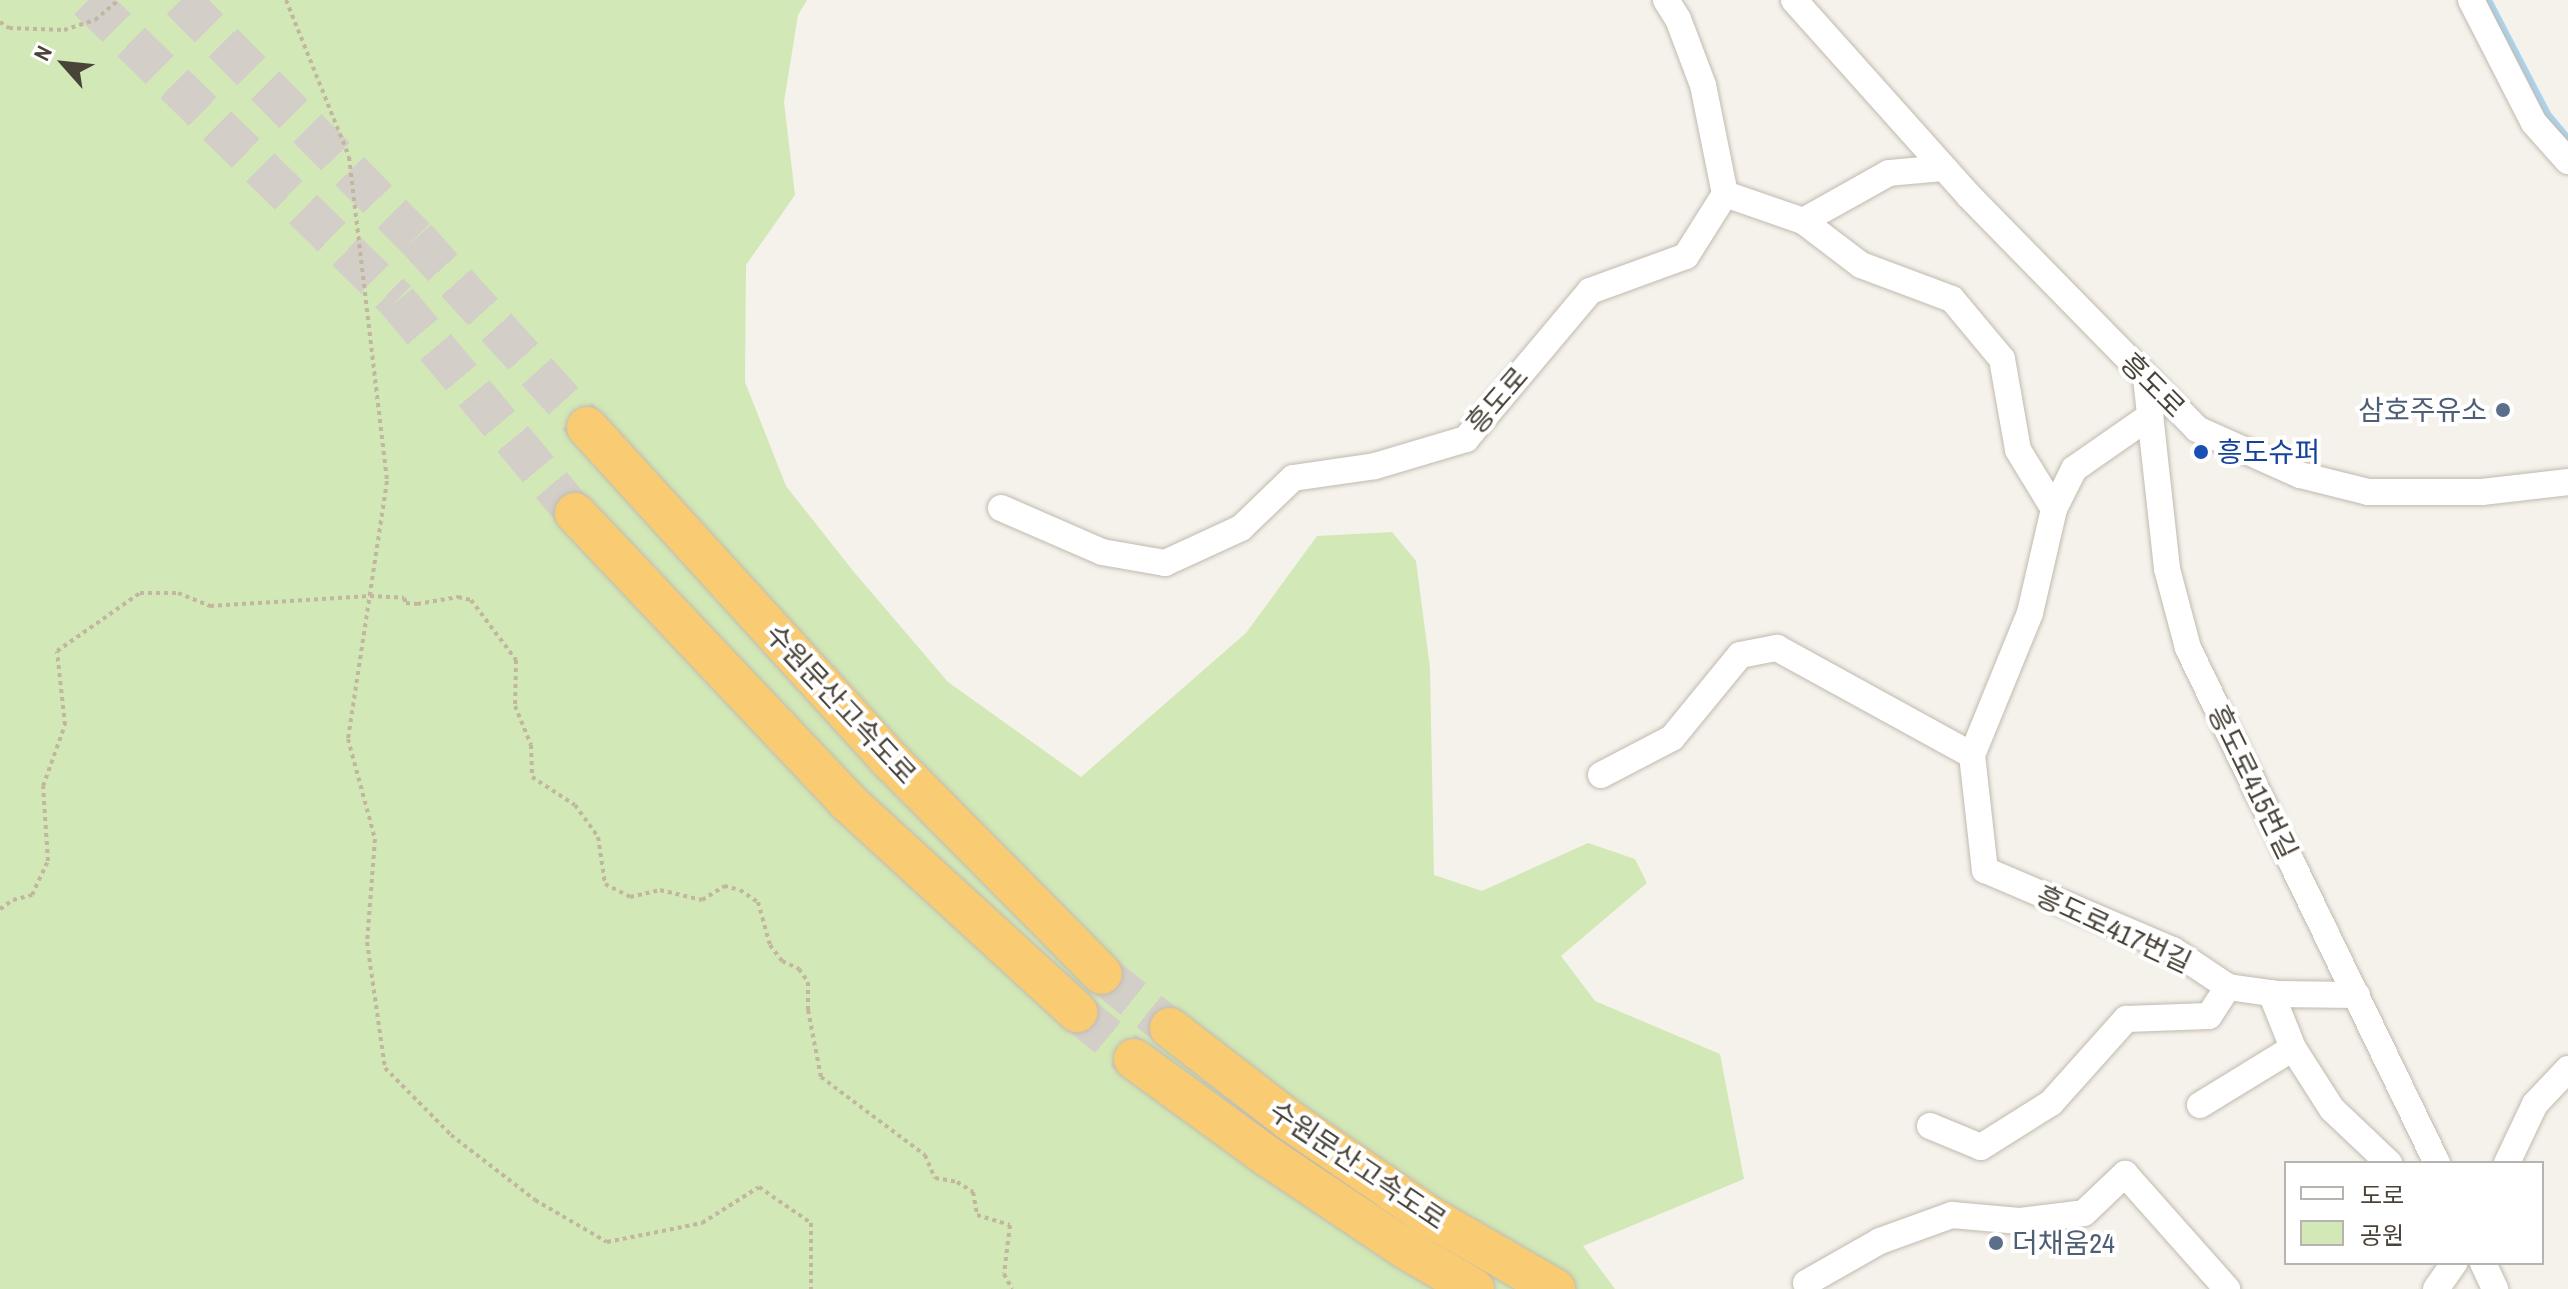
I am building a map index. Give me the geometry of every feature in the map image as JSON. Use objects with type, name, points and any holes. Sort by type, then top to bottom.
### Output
[{"type":"highway","name":"수원문산고속도로","points":[[587,427],[892,762],[1102,974]]},
{"type":"highway","points":[[575,513],[848,802],[1077,1012]]},
{"type":"highway","name":"수원문산고속도로","points":[[1170,1028],[1289,1120],[1427,1215],[1555,1289]]},
{"type":"highway","name":"수원문산고속도로","points":[[1134,1059],[1267,1156],[1406,1249],[1474,1289]]},
{"type":"street","points":[[1666,0],[1678,19],[1703,85],[1725,194],[1803,221],[1861,265],[1952,299],[2002,359],[2018,450],[2054,509]]},
{"type":"street","name":"흥도로","points":[[1794,0],[1944,168],[2197,429],[2300,475],[2368,492],[2482,492],[2568,482]]},
{"type":"street","points":[[2471,0],[2534,123],[2568,161]]},
{"type":"street","points":[[1803,221],[1889,173],[1944,168]]},
{"type":"street","name":"흥도로","points":[[1001,508],[1102,552],[1165,563],[1241,528],[1293,478],[1375,466],[1466,439],[1590,291],[1686,256],[1725,194]]},
{"type":"street","name":"흥도로415번길","points":[[2146,378],[2167,569],[2188,648],[2436,1161]]},
{"type":"street","name":"흥도로417번길","points":[[2150,416],[2074,469],[2054,509],[2030,613],[1972,755],[1985,870],[2173,950],[2228,987],[2271,993],[2357,995]]},
{"type":"street","points":[[1601,775],[1672,738],[1740,655],[1777,648],[1972,755]]},
{"type":"street","points":[[1930,1126],[1981,1147],[2051,1103],[2126,1019],[2209,1016],[2228,987]]},
{"type":"street","points":[[2271,993],[2293,1048],[2332,1109],[2387,1161]]},
{"type":"street","points":[[2200,1105],[2293,1048]]},
{"type":"street","points":[[2508,1161],[2535,1104],[2568,1069]]},
{"type":"street","points":[[1806,1283],[1880,1241],[1952,1215],[2020,1221],[2084,1213],[2125,1174],[2227,1289]]},
{"type":"street","points":[[2436,1289],[2453,1265]]},
{"type":"street","points":[[2484,1265],[2495,1289]]},
{"type":"path","points":[[0,22],[9,28],[64,30],[95,20],[119,0]]},
{"type":"path","points":[[286,0],[349,157],[387,481],[348,739],[375,839],[367,942],[385,1068],[451,1135],[535,1200],[607,1242],[702,1223],[759,1187],[811,1223],[811,1289]]},
{"type":"path","points":[[0,909],[13,900],[32,895],[48,861],[43,786],[65,725],[57,651],[140,593],[178,593],[210,606],[370,596],[404,598],[406,603],[417,604],[458,597],[471,600],[490,620],[516,660],[515,706],[531,745],[532,777],[575,805],[598,837],[605,884],[630,897],[660,890],[702,900],[724,886],[740,890],[758,902],[770,945],[782,961],[799,969],[808,982],[808,1010],[821,1077],[925,1155],[935,1178],[957,1182],[973,1192],[977,1215],[1010,1225],[1004,1274],[1012,1289]]},
{"type":"green space","points":[[0,0],[807,0],[798,15],[784,102],[795,195],[746,265],[745,382],[786,486],[854,572],[948,682],[1081,777],[1246,633],[1317,536],[1392,532],[1416,561],[1430,668],[1434,875],[1482,891],[1588,843],[1635,859],[1647,883],[1561,956],[1595,1001],[1720,1054],[1744,1179],[1583,1246],[1615,1289],[0,1289]]},
{"type":"waterway","points":[[2489,0],[2548,114],[2568,138]]},
{"type":"tunnel","points":[[88,0],[397,301],[575,513]]},
{"type":"tunnel","points":[[181,0],[416,238],[587,427]]},
{"type":"tunnel","points":[[1102,974],[1170,1028]]},
{"type":"tunnel","points":[[1077,1012],[1134,1059]]},
{"type":"place","name":"삼호주유소","points":[[2503,410]]},
{"type":"place","name":"흥도슈퍼","points":[[2201,452]]},
{"type":"place","name":"더채움24","points":[[1996,1243]]}]
